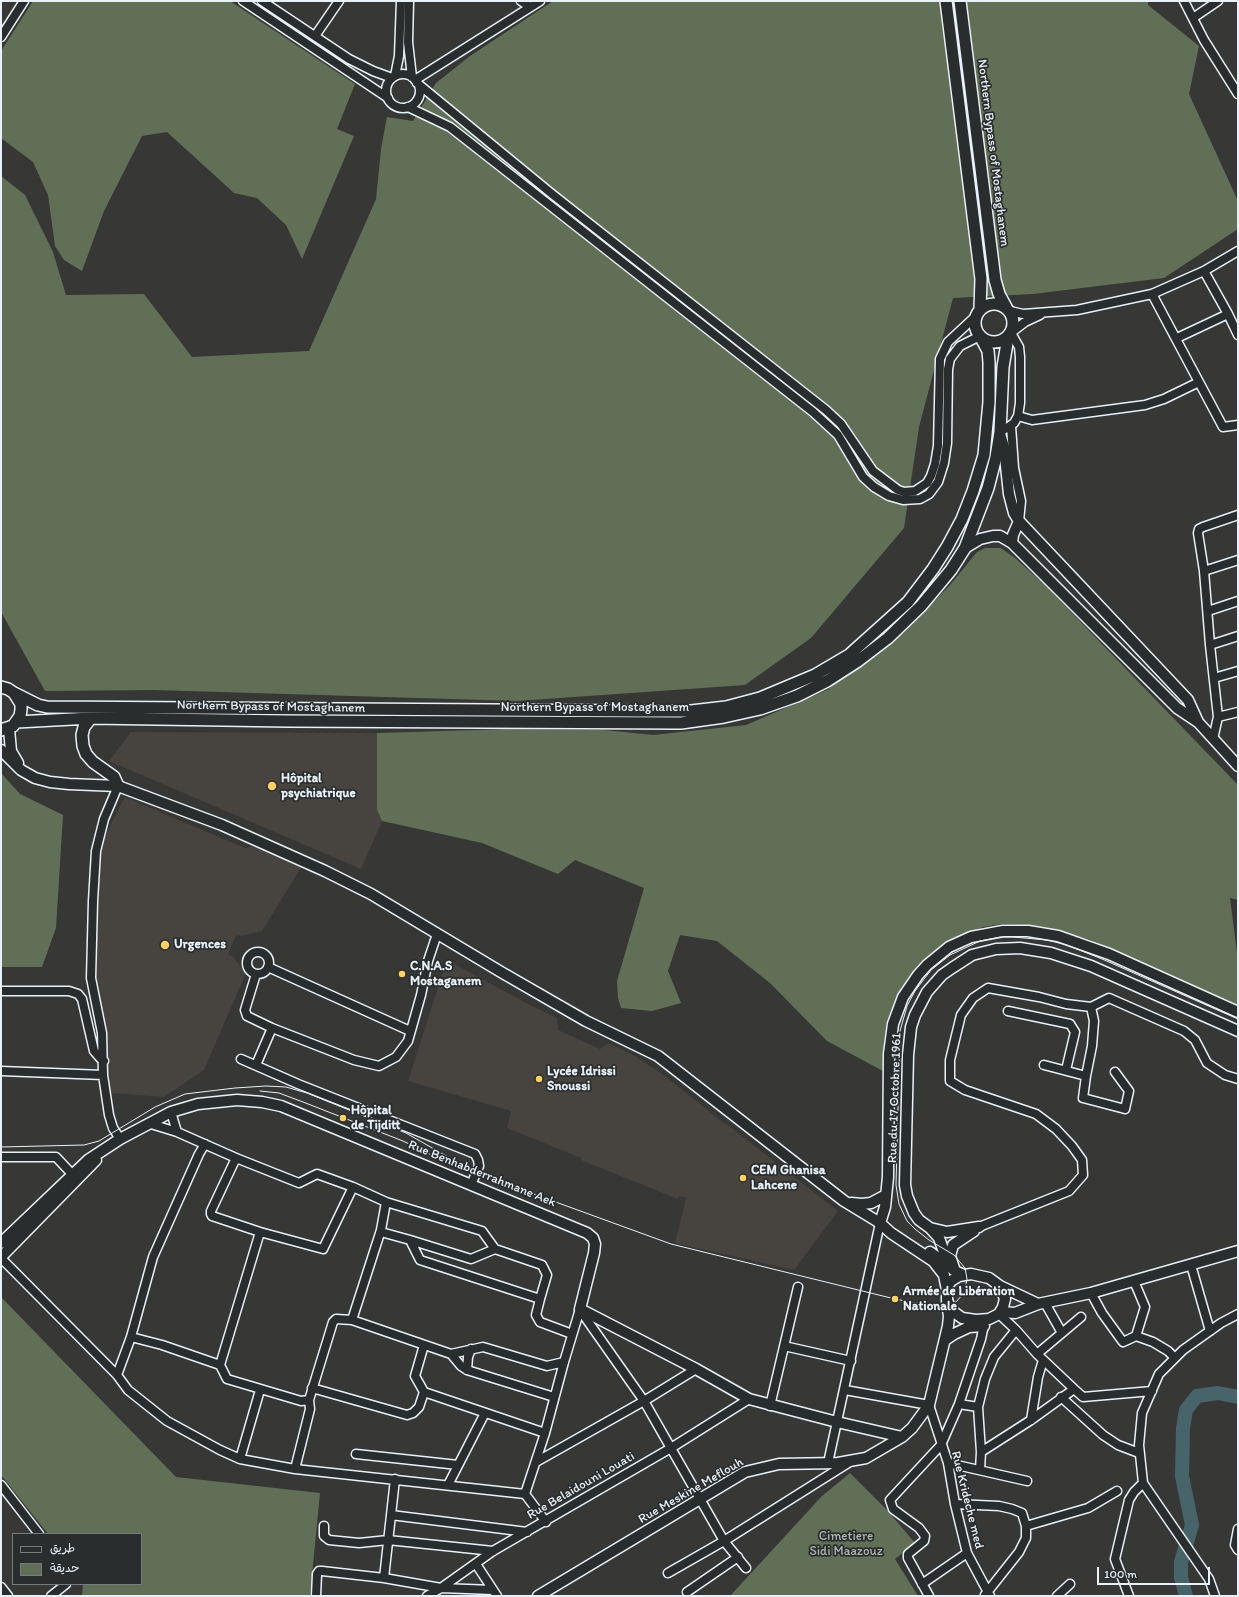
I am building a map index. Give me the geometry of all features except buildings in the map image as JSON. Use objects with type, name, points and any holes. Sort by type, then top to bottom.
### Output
[{"type":"highway","name":"Northern Bypass of Mostaghanem","points":[[946,1],[982,279],[978,312]]},
{"type":"highway","name":"Northern Bypass of Mostaghanem","points":[[960,1],[995,280],[999,294],[1008,309]]},
{"type":"highway","points":[[990,304],[1001,304],[1008,309],[1014,321],[1010,334],[999,342],[989,342],[980,336],[975,327],[978,312],[990,304]]},
{"type":"highway","name":"Northern Bypass of Mostaghanem","points":[[9,727],[91,718],[682,723],[724,717],[760,709],[797,696],[827,681],[858,661],[888,638],[921,606],[951,570],[965,548],[988,488],[996,458],[1000,431],[1003,367],[1010,334]]},
{"type":"highway","name":"Northern Bypass of Mostaghanem","points":[[6,688],[38,705],[47,707],[692,711],[726,707],[760,698],[815,675],[849,655],[908,602],[933,569],[947,547],[962,519],[973,490],[984,448],[989,402],[989,362],[988,351],[980,336]]},
{"type":"highway","points":[[6,688],[21,704],[20,716],[9,727]]},
{"type":"highway","points":[[91,718],[84,727],[82,735],[83,746],[86,754],[93,762],[114,778],[118,786]]},
{"type":"main road","points":[[1000,431],[1004,447],[1008,494],[1019,521],[1188,700],[1198,722]]},
{"type":"main road","points":[[1012,543],[1013,535],[1019,521]]},
{"type":"main road","points":[[965,548],[980,539],[993,536],[1000,536],[1012,543],[1177,708],[1198,722],[1238,766]]},
{"type":"main road","points":[[9,727],[12,751],[22,770]]},
{"type":"main road","points":[[1,750],[22,770],[36,778],[50,782],[118,786],[222,826],[325,871],[371,894],[586,1021],[658,1056],[844,1200],[880,1223],[891,1233],[938,1265],[944,1275],[947,1290],[947,1303],[951,1310],[957,1315],[984,1323]]},
{"type":"main road","name":"Rue du 17 Octobre 1961","points":[[880,1223],[888,1177],[889,1054],[893,1024],[903,997],[918,975],[938,955],[959,942],[981,934],[1003,931],[1028,931],[1058,936],[1109,954],[1238,1012]]},
{"type":"main road","name":"Rue du 17 Octobre 1961","points":[[956,1270],[939,1238],[930,1228],[919,1220],[914,1213],[905,1185],[909,1040],[915,1015],[927,992],[942,975],[962,960],[996,949],[1020,948],[1051,953],[1091,966],[1238,1031]]},
{"type":"main road","name":"Rue Benhabderrahmane Aek","points":[[1,1244],[72,1174],[88,1160],[116,1142],[171,1112],[198,1104],[248,1100],[281,1106],[471,1185],[582,1229],[593,1238],[595,1244],[580,1309]]},
{"type":"main road","name":"Rue Benhabderrahmane Aek","points":[[1,1257],[116,1142]]},
{"type":"main road","points":[[844,1200],[862,1204],[871,1203],[886,1195]]},
{"type":"main road","points":[[880,1223],[894,1228],[956,1270],[985,1277],[995,1281],[1000,1286],[1042,1303]]},
{"type":"main road","points":[[930,1228],[947,1232],[979,1227]]},
{"type":"main road","points":[[956,1270],[950,1260],[950,1253],[953,1245],[979,1227]]},
{"type":"main road","points":[[945,1340],[969,1327],[984,1323],[1000,1313],[1015,1313],[1042,1303],[1091,1293],[1238,1251]]},
{"type":"main road","points":[[947,1290],[956,1270]]},
{"type":"main road","points":[[1000,1286],[1005,1299],[1000,1313]]},
{"type":"main road","name":"Rue Meskine Meflouh","points":[[538,1596],[739,1475],[758,1468],[778,1464],[828,1463],[866,1458],[902,1437],[912,1428],[929,1405],[949,1321],[947,1303]]},
{"type":"main road","points":[[580,1309],[696,1369],[748,1399],[770,1406],[902,1437]]},
{"type":"main road","name":"Rue Meskine Meflouh","points":[[945,1340],[955,1325],[970,1319]]},
{"type":"street","points":[[243,1],[388,98],[394,105],[403,108],[416,102],[420,92],[415,80],[408,42],[409,1]]},
{"type":"street","points":[[262,1],[363,66],[394,77],[404,74],[415,80],[552,194],[830,413],[841,424],[872,471],[898,490],[904,492],[915,491],[927,483],[931,476],[938,446],[940,359],[948,342],[978,312]]},
{"type":"street","points":[[315,36],[339,1]]},
{"type":"street","points":[[388,98],[387,87],[394,77],[399,56],[402,1]]},
{"type":"street","points":[[521,1],[530,7]]},
{"type":"street","points":[[415,80],[540,1]]},
{"type":"street","points":[[1184,1],[1204,40],[1238,94]]},
{"type":"street","points":[[1193,18],[1218,1]]},
{"type":"street","points":[[1,38],[21,2]]},
{"type":"street","points":[[1230,82],[1238,77]]},
{"type":"street","points":[[408,107],[450,127],[814,412],[838,435],[864,477],[874,487],[889,496],[903,500],[920,499],[929,494],[938,482],[944,463],[947,443],[948,369],[950,359],[960,346],[980,336]]},
{"type":"street","points":[[1008,309],[1023,314],[1077,310],[1152,294],[1204,271],[1238,251]]},
{"type":"street","points":[[1204,271],[1238,335]]},
{"type":"street","points":[[1152,294],[1177,338],[1223,427],[1238,425]]},
{"type":"street","points":[[1000,431],[1011,426],[1018,416],[1020,403],[1021,364],[1019,347],[1010,334],[1025,322],[1045,313]]},
{"type":"street","points":[[1177,338],[1228,314]]},
{"type":"street","points":[[1018,416],[1032,420],[1145,405],[1164,399],[1199,382]]},
{"type":"street","points":[[1011,426],[1014,468],[1021,501],[1019,521]]},
{"type":"street","points":[[1213,739],[1218,717],[1204,571],[1198,533],[1199,529],[1238,515]]},
{"type":"street","points":[[1204,571],[1238,560]]},
{"type":"street","points":[[1208,611],[1238,601]]},
{"type":"street","points":[[1210,645],[1238,636]]},
{"type":"street","points":[[1214,678],[1238,671]]},
{"type":"street","points":[[1218,717],[1238,712]]},
{"type":"street","points":[[116,1142],[109,1115],[104,1075],[102,1034],[91,978],[96,851],[104,819],[118,786]]},
{"type":"street","points":[[256,974],[245,1010],[247,1016],[272,1028],[354,1060],[379,1066],[396,1057],[408,1041],[421,995],[428,961],[437,934]]},
{"type":"street","points":[[258,952],[264,954],[268,960],[268,967],[263,973],[256,974],[250,971],[247,964],[248,957],[258,952]]},
{"type":"street","points":[[268,967],[410,1031]]},
{"type":"street","points":[[979,1227],[1069,1191],[1083,1175],[1082,1160],[1072,1146],[1056,1129],[1036,1114],[965,1090],[950,1080],[950,1060],[961,1015],[973,998],[988,988],[1039,997],[1066,1004],[1091,1007],[1109,998],[1184,1030],[1195,1040],[1208,1063],[1225,1075],[1238,1079]]},
{"type":"street","points":[[1,991],[69,991],[78,994],[82,999],[94,1051],[104,1061]]},
{"type":"street","points":[[1091,1007],[1094,1021],[1092,1046],[1083,1098],[1125,1109],[1129,1091],[1115,1072]]},
{"type":"street","points":[[1008,1011],[1070,1024],[1074,1032],[1066,1070]]},
{"type":"street","points":[[256,1065],[272,1028]]},
{"type":"street","points":[[241,1059],[475,1154],[478,1160],[478,1166],[471,1185]]},
{"type":"street","points":[[1044,1065],[1086,1076]]},
{"type":"street","points":[[1,1070],[104,1075]]},
{"type":"street","points":[[171,1112],[177,1132]]},
{"type":"street","points":[[151,1124],[177,1132],[236,1158],[299,1182],[317,1174],[353,1187],[386,1202],[482,1231],[495,1249],[542,1264],[547,1275],[536,1315],[540,1322],[572,1334]]},
{"type":"street","points":[[117,1375],[131,1337],[153,1257],[196,1160],[205,1144]]},
{"type":"street","points":[[1,1157],[56,1158],[72,1174]]},
{"type":"street","points":[[236,1158],[211,1211],[211,1214],[260,1232],[323,1249],[353,1187]]},
{"type":"street","points":[[352,1320],[381,1232],[386,1202]]},
{"type":"street","points":[[828,1463],[880,1223]]},
{"type":"street","points":[[260,1232],[220,1365],[227,1379],[301,1401],[309,1400]]},
{"type":"street","points":[[381,1232],[471,1259],[495,1249]]},
{"type":"street","points":[[410,1240],[420,1260],[540,1299]]},
{"type":"street","points":[[1,1257],[117,1375],[128,1390],[168,1421],[220,1450],[240,1458],[295,1469],[525,1494],[546,1522]]},
{"type":"street","points":[[1191,1264],[1210,1331]]},
{"type":"street","points":[[1134,1281],[1145,1307],[1136,1336]]},
{"type":"street","points":[[770,1406],[798,1287]]},
{"type":"street","points":[[1091,1293],[1102,1313],[1123,1342],[1136,1336],[1158,1345],[1168,1351],[1175,1358]]},
{"type":"street","points":[[1042,1303],[1062,1333]]},
{"type":"street","points":[[525,1494],[545,1433],[580,1309]]},
{"type":"street","points":[[580,1309],[644,1401],[724,1541],[746,1568]]},
{"type":"street","points":[[1000,1313],[1040,1357],[1083,1397],[1152,1391]]},
{"type":"street","points":[[1215,1596],[1209,1579],[1143,1483],[1139,1453],[1142,1413],[1159,1374],[1183,1350],[1238,1314]]},
{"type":"street","points":[[1031,1420],[1040,1357],[1062,1333],[1081,1317]]},
{"type":"street","points":[[295,1469],[310,1409],[309,1400],[312,1388],[332,1322],[336,1319],[340,1318],[352,1320],[451,1354],[483,1347],[547,1366],[564,1362]]},
{"type":"street","points":[[929,1596],[908,1558],[908,1554],[924,1541],[925,1536],[919,1528],[893,1509],[890,1500],[942,1446],[959,1404],[984,1323]]},
{"type":"street","points":[[980,1470],[981,1452],[978,1407],[989,1368],[1002,1345],[1016,1330]]},
{"type":"street","points":[[131,1337],[162,1345],[220,1365]]},
{"type":"street","points":[[424,1345],[415,1376],[424,1392],[545,1433]]},
{"type":"street","points":[[784,1346],[851,1361]]},
{"type":"street","points":[[467,1370],[468,1357],[471,1349]]},
{"type":"street","points":[[451,1354],[460,1366],[467,1370],[554,1397]]},
{"type":"street","points":[[536,1462],[644,1401],[696,1369]]},
{"type":"street","points":[[312,1388],[407,1415],[413,1413],[419,1407],[424,1392]]},
{"type":"street","points":[[981,1452],[1031,1420],[1074,1389]]},
{"type":"street","points":[[240,1458],[260,1390]]},
{"type":"street","points":[[845,1390],[929,1405]]},
{"type":"street","points":[[1061,1397],[1103,1435],[1124,1448],[1139,1453]]},
{"type":"street","name":"Rue Belaidouni Louati","points":[[427,1596],[441,1588],[493,1551],[546,1522],[671,1448],[748,1399]]},
{"type":"street","points":[[959,1404],[978,1407]]},
{"type":"street","name":"Rue Krideche med","points":[[929,1405],[948,1463],[955,1504],[967,1553],[987,1595]]},
{"type":"street","points":[[448,1485],[485,1413]]},
{"type":"street","points":[[356,1454],[458,1465]]},
{"type":"street","points":[[668,1573],[724,1541],[850,1461]]},
{"type":"street","points":[[948,1463],[1027,1481]]},
{"type":"street","points":[[384,1578],[395,1479]]},
{"type":"street","points":[[1129,1596],[1115,1559],[1129,1500],[1134,1492],[1143,1483]]},
{"type":"street","points":[[1,1485],[38,1533]]},
{"type":"street","points":[[1026,1526],[1088,1508],[1117,1491]]},
{"type":"street","points":[[955,1504],[998,1506],[1012,1509],[1022,1514],[1026,1526],[1026,1538],[1019,1552],[987,1595]]},
{"type":"street","points":[[391,1515],[527,1532]]},
{"type":"street","points":[[324,1526],[324,1536],[329,1540],[359,1543],[388,1540],[493,1551]]},
{"type":"street","points":[[1238,1529],[1235,1545],[1238,1550]]},
{"type":"street","points":[[922,1584],[967,1553]]},
{"type":"street","points":[[686,1592],[738,1557]]},
{"type":"street","points":[[476,1564],[495,1593]]},
{"type":"street","points":[[316,1596],[317,1574],[319,1571],[384,1578],[441,1588],[495,1593]]},
{"type":"street","points":[[1057,1596],[1070,1584]]},
{"type":"street","points":[[51,1596],[65,1585]]},
{"type":"street","points":[[1,1588],[8,1596]]},
{"type":"shaded area","name":"Hôpital psychiatrique","points":[[131,732],[377,733],[377,810],[382,821],[361,869],[109,761]]},
{"type":"shaded area","name":"Urgences","points":[[125,797],[245,848],[255,846],[302,866],[262,931],[241,936],[236,935],[228,954],[233,957],[246,973],[204,1070],[164,1097],[110,1093],[108,1083],[96,978],[100,845]]},
{"type":"shaded area","name":"Lycée Idrissi Snoussi","points":[[447,960],[557,1018],[558,1030],[600,1049],[608,1043],[635,1056],[665,1076],[838,1211],[794,1270],[675,1243],[686,1198],[679,1196],[678,1199],[507,1128],[511,1111],[408,1081]]},
{"type":"green space","points":[[33,1],[230,1],[355,84],[337,129],[354,136],[302,259],[286,225],[257,198],[234,193],[167,132],[142,136],[104,211],[82,271],[64,260],[55,246],[48,195],[33,162],[1,138],[1,51]]},
{"type":"green space","points":[[553,1],[1148,1],[1148,5],[1199,46],[1189,94],[1238,201],[1238,229],[1164,278],[1033,294],[953,298],[919,427],[904,528],[811,638],[745,685],[517,701],[154,690],[45,691],[1,612],[1,176],[25,195],[53,252],[66,295],[144,294],[192,357],[309,351],[376,199],[381,149],[387,117],[413,121],[436,83],[470,56]]},
{"type":"green space","points":[[985,548],[1001,548],[1015,558],[1045,585],[1238,785],[1238,900],[1230,898],[1238,961],[1238,1005],[1088,939],[1056,930],[1028,925],[1002,924],[983,927],[946,943],[918,965],[908,978],[898,994],[887,1023],[883,1071],[827,1041],[770,983],[717,941],[680,935],[668,971],[681,1003],[652,1011],[621,1008],[618,998],[617,981],[644,888],[575,860],[558,874],[482,843],[382,821],[377,810],[377,733],[508,729],[604,730],[653,735],[746,725],[827,690],[903,633],[950,585],[977,552]]},
{"type":"green space","points":[[1,773],[20,794],[63,815],[56,928],[42,967],[1,967]]},
{"type":"green space","points":[[1,1297],[176,1477],[320,1493],[310,1596],[82,1596],[83,1585],[142,1585],[142,1533],[47,1533],[1,1475]]},
{"type":"green space","name":"Cimetiere Sidi Maazouz","points":[[850,1473],[887,1510],[915,1543],[895,1559],[918,1596],[730,1596],[822,1496]]},
{"type":"waterway","points":[[1186,1596],[1181,1577],[1181,1562],[1192,1525],[1182,1476],[1183,1428],[1186,1410],[1197,1396],[1218,1393],[1238,1397]]},
{"type":"tram line","points":[[1,1147],[84,1145],[99,1141],[155,1107],[185,1094],[235,1088],[266,1086],[286,1087],[307,1093],[406,1133],[476,1173],[671,1244],[895,1299],[942,1308],[954,1304],[964,1293],[967,1279],[965,1268],[954,1255],[929,1240],[907,1221],[899,1204],[896,1185],[900,1031],[907,1006],[915,991],[931,970],[950,955],[980,941],[1000,937],[1047,940],[1067,945],[1102,959],[1238,1019]]},
{"type":"tram line","points":[[260,1091],[279,1093],[303,1102],[403,1141],[460,1169]]},
{"type":"place","name":"Hôpital psychiatrique","points":[[272,786]]},
{"type":"place","name":"Urgences","points":[[165,945]]},
{"type":"place","name":"C.N.A.S Mostaganem","points":[[402,974]]},
{"type":"place","name":"Lycée Idrissi Snoussi","points":[[539,1079]]},
{"type":"place","name":"Hôpital de Tijditt","points":[[343,1118]]},
{"type":"place","name":"CEM Ghanisa Lahcene","points":[[743,1178]]},
{"type":"place","name":"Armée de Libération Nationale","points":[[895,1299]]}]
